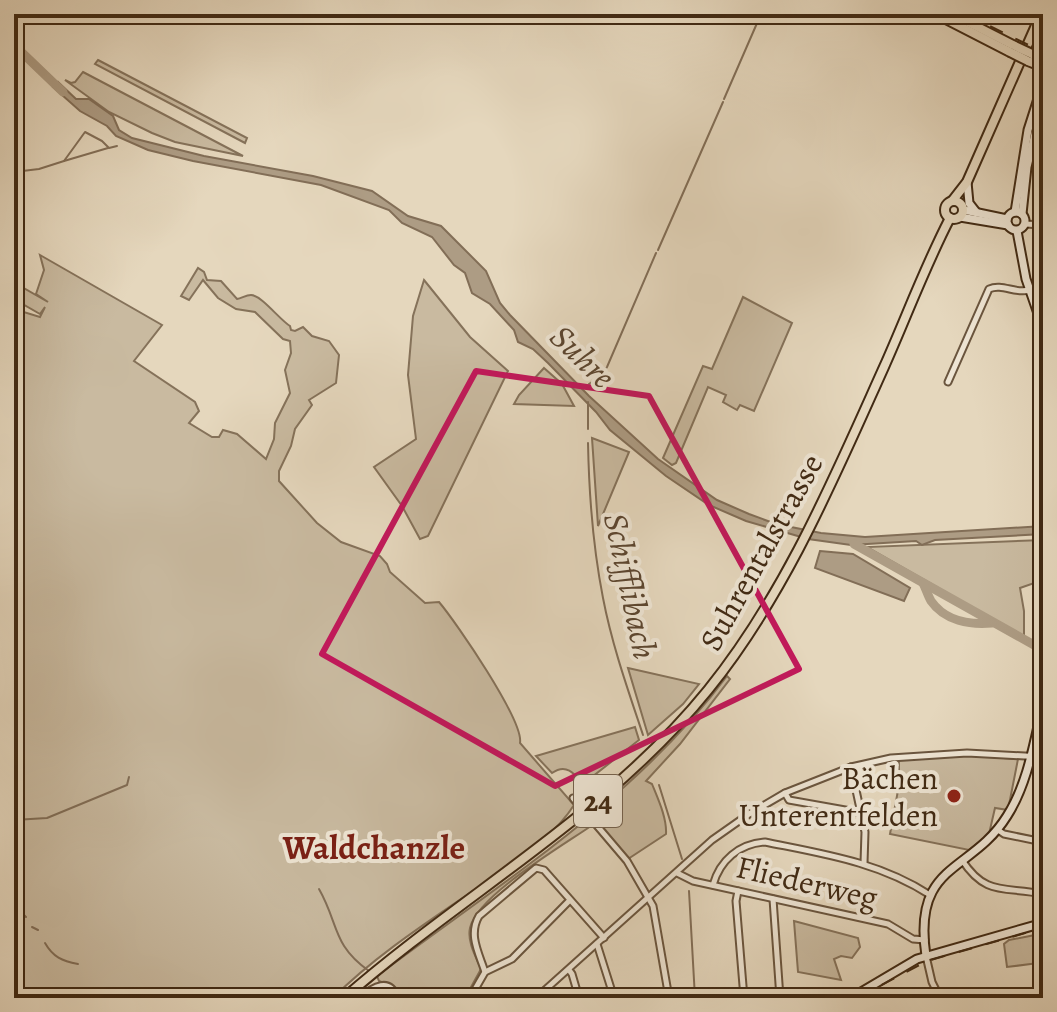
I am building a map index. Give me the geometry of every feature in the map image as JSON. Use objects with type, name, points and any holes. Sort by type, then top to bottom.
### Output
[{"type":"main road","points":[[936,14],[1013,49]]},
{"type":"main road","points":[[952,14],[1043,67]]},
{"type":"main road","name":"Suhrentalstrasse","points":[[344,998],[408,945],[574,820],[659,745],[728,664],[762,614],[812,520],[959,213],[967,182],[1041,14]]},
{"type":"main road","points":[[1031,59],[1043,60]]},
{"type":"main road","points":[[1017,231],[1025,224],[1019,213],[1018,196],[1028,130],[1041,86],[1040,75],[1031,59]]},
{"type":"main road","points":[[959,213],[953,200],[945,208],[959,213],[1007,222],[1019,213],[1043,100]]},
{"type":"main road","points":[[967,182],[969,203],[978,214]]},
{"type":"main road","name":"Suhrentalstrasse","points":[[953,200],[967,182]]},
{"type":"main road","points":[[996,218],[1011,209],[1018,196]]},
{"type":"main road","points":[[959,213],[996,218],[1017,231],[1029,290],[1043,328]]},
{"type":"main road","points":[[926,956],[930,895],[942,876],[998,830],[1013,806],[1030,757],[1043,704]]},
{"type":"main road","points":[[851,998],[904,965],[926,956],[1040,924]]},
{"type":"street","points":[[1025,224],[1043,225],[1043,215]]},
{"type":"street","points":[[948,382],[989,289],[996,286],[1020,292],[1029,290]]},
{"type":"street","points":[[536,998],[712,840],[785,793],[851,767],[922,754],[1043,757]]},
{"type":"street","points":[[851,767],[866,840],[864,863]]},
{"type":"street","points":[[785,793],[789,800],[862,813]]},
{"type":"street","points":[[573,798],[579,805]]},
{"type":"street","points":[[593,821],[627,861],[649,899],[669,998]]},
{"type":"street","points":[[998,830],[1043,842]]},
{"type":"street","points":[[713,885],[721,865],[731,854],[765,842],[864,863],[910,882],[930,895]]},
{"type":"street","points":[[962,859],[985,886],[1043,894]]},
{"type":"street","points":[[485,972],[473,937],[474,924],[479,916],[536,868],[544,870],[604,938]]},
{"type":"street","name":"Fliederweg","points":[[677,873],[684,878],[888,924],[913,939],[925,940]]},
{"type":"street","points":[[738,891],[736,901],[744,998]]},
{"type":"street","points":[[773,899],[780,998],[773,998]]},
{"type":"street","points":[[470,998],[485,972],[512,959],[570,900]]},
{"type":"street","points":[[1040,924],[1043,965]]},
{"type":"street","points":[[597,944],[614,998]]},
{"type":"street","points":[[926,956],[937,996]]},
{"type":"street","points":[[569,970],[579,998]]},
{"type":"street","points":[[361,998],[375,986],[383,984],[391,988],[397,998]]},
{"type":"highlighted area","points":[[476,371],[649,396],[799,669],[555,786],[322,654]]},
{"type":"shaded area","points":[[98,60],[247,138],[245,143],[95,64]]},
{"type":"shaded area","points":[[83,72],[243,156],[175,142],[109,112],[65,80],[75,82]]},
{"type":"shaded area","points":[[58,82],[76,99],[89,99],[113,116],[119,130],[132,138],[372,191],[408,216],[441,226],[486,271],[500,303],[510,315],[589,396],[658,459],[717,500],[776,524],[821,533],[865,537],[1043,526],[1043,534],[935,540],[922,545],[916,541],[851,545],[808,539],[746,521],[709,505],[666,476],[610,430],[548,363],[533,349],[518,342],[514,330],[490,304],[472,293],[465,273],[454,265],[432,237],[402,223],[389,210],[321,185],[148,150],[116,136],[107,126],[80,111],[53,87]]},
{"type":"shaded area","points":[[40,255],[162,325],[134,361],[195,402],[199,411],[189,423],[212,437],[219,437],[223,430],[237,434],[266,459],[274,439],[275,423],[290,393],[285,370],[291,353],[290,341],[283,339],[255,312],[236,309],[218,298],[203,280],[189,300],[181,296],[198,268],[207,280],[221,281],[237,299],[251,295],[260,299],[291,330],[303,327],[312,336],[329,341],[339,355],[336,383],[309,400],[312,405],[295,429],[279,471],[279,481],[317,523],[341,542],[380,556],[390,572],[425,603],[439,602],[501,694],[518,731],[520,743],[574,805],[566,817],[534,847],[387,951],[333,998],[14,998],[14,309],[40,317],[45,307],[40,314],[14,299],[20,286],[48,302],[36,294],[44,270]]},
{"type":"shaded area","points":[[424,280],[470,337],[508,371],[428,536],[420,539],[402,506],[374,467],[416,439],[408,375],[413,316]]},
{"type":"shaded area","points":[[743,297],[792,323],[754,411],[740,405],[737,410],[723,402],[726,395],[708,387],[676,463],[672,465],[663,458],[703,366],[712,369]]},
{"type":"shaded area","points":[[544,368],[562,384],[574,406],[514,404]]},
{"type":"shaded area","points":[[592,438],[629,452],[598,526]]},
{"type":"shaded area","points":[[1043,540],[1043,584],[1037,582],[1020,588],[1024,637],[867,547]]},
{"type":"shaded area","points":[[820,551],[853,554],[910,588],[904,601],[815,568]]},
{"type":"shaded area","points":[[628,668],[699,684],[683,704],[648,735]]},
{"type":"shaded area","points":[[727,676],[730,679],[680,744],[646,781],[652,784],[659,802],[666,834],[628,859],[594,819],[591,826],[504,887],[476,915],[470,928],[471,944],[481,969],[465,998],[399,998],[392,986],[379,981],[377,976],[517,873],[608,801],[691,721]]},
{"type":"shaded area","points":[[635,727],[639,740],[583,784],[566,769],[552,773],[536,756]]},
{"type":"shaded area","name":"Bächen Unterentfelden","points":[[960,755],[1018,759],[1008,810],[995,808],[989,834],[969,850],[890,834],[899,785],[899,760]]},
{"type":"shaded area","points":[[794,921],[858,938],[860,947],[852,958],[841,956],[834,959],[841,980],[798,972]]},
{"type":"shaded area","points":[[1035,935],[1039,963],[1007,967],[1004,944],[1009,940]]},
{"type":"waterway","points":[[724,99],[761,14]]},
{"type":"waterway","name":"Suhre","points":[[14,45],[63,92]]},
{"type":"waterway","points":[[658,250],[723,102]]},
{"type":"waterway","points":[[14,172],[39,169],[64,161],[85,132],[109,148],[117,146]]},
{"type":"waterway","points":[[64,161],[108,148]]},
{"type":"waterway","points":[[589,384],[607,367],[656,253]]},
{"type":"waterway","points":[[588,402],[588,429]]},
{"type":"waterway","name":"Schifflibach","points":[[588,443],[592,521],[603,598],[643,735]]},
{"type":"waterway","points":[[854,544],[1043,650]]},
{"type":"waterway","points":[[923,583],[931,601],[943,613],[967,622],[992,623]]},
{"type":"waterway","points":[[14,820],[47,818],[127,785],[129,777]]},
{"type":"waterway","name":"Schifflibach","points":[[659,785],[682,859]]},
{"type":"waterway","points":[[319,889],[342,943],[369,971]]},
{"type":"waterway","name":"Schifflibach","points":[[689,891],[695,998]]},
{"type":"waterway","points":[[14,905],[26,917]]},
{"type":"waterway","points":[[32,927],[38,930]]},
{"type":"waterway","points":[[45,943],[58,958],[78,964]]},
{"type":"waterway","points":[[399,992],[409,998]]},
{"type":"railway","points":[[965,14],[1043,52]]},
{"type":"railway","points":[[857,998],[927,961],[1043,928]]},
{"type":"place","name":"Bächen Unterentfelden","points":[[954,796]]},
{"type":"district","name":"Waldchanzle","points":[[374,847]]}]
